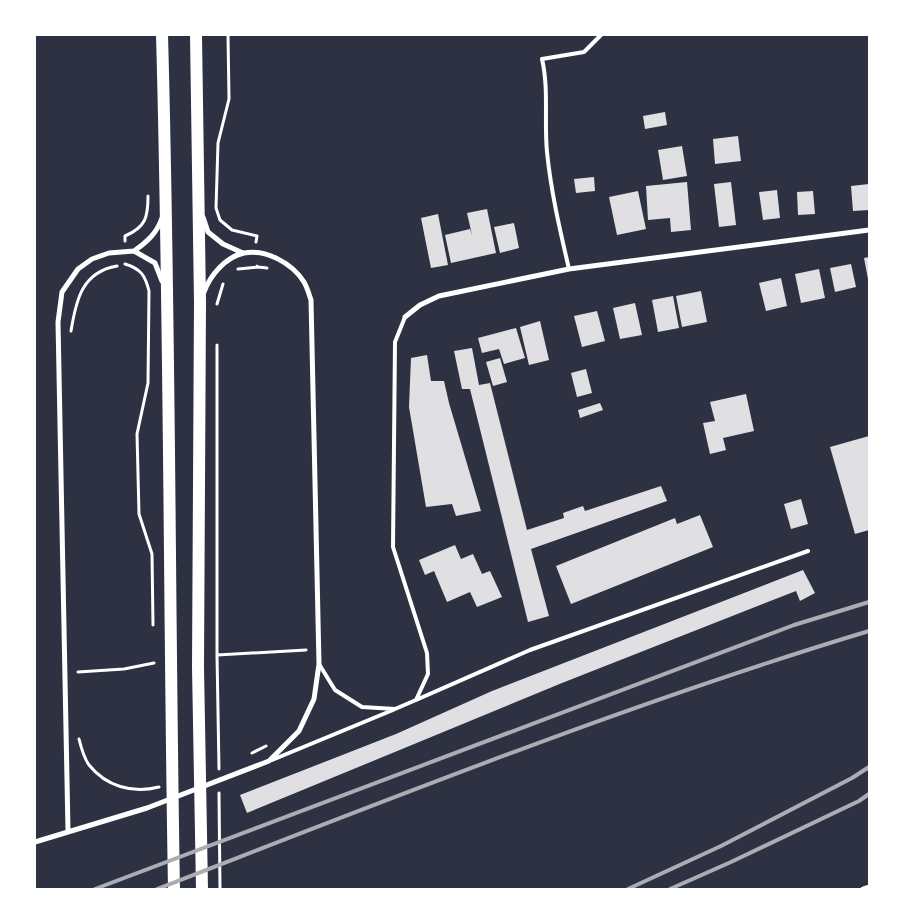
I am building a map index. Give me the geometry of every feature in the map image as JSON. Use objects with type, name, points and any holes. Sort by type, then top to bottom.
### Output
[{"type":"main road","points":[[162,35],[167,206],[170,672],[174,889]]},
{"type":"main road","points":[[196,35],[200,302],[198,667],[202,889]]},
{"type":"street","points":[[68,831],[58,322],[62,292],[78,269],[92,259],[109,253],[134,251],[148,241],[158,229],[167,206]]},
{"type":"street","points":[[199,206],[208,232],[224,244],[243,253]]},
{"type":"street","points":[[405,317],[420,305],[439,296],[569,270],[869,230]]},
{"type":"street","points":[[134,251],[155,263],[167,298]]},
{"type":"street","points":[[35,842],[147,808],[269,761],[299,731],[314,699],[319,664],[311,300],[304,282],[289,265],[273,256],[243,253],[228,260],[209,279],[200,302]]},
{"type":"street","points":[[863,889],[869,887]]},
{"type":"lane","points":[[569,270],[551,190],[547,149],[545,72],[542,59],[584,52],[601,35]]},
{"type":"lane","points":[[405,317],[395,342],[393,547],[427,653],[428,674],[416,700]]},
{"type":"lane","points":[[269,761],[395,710],[530,650],[808,551]]},
{"type":"lane","points":[[319,664],[335,690],[362,707],[395,710]]},
{"type":"path","points":[[228,35],[229,99],[218,143],[216,208],[220,220],[232,230],[257,236],[256,253],[258,267],[238,269],[231,275]]},
{"type":"path","points":[[148,190],[148,210],[144,223],[135,231],[125,236],[125,264],[136,267],[146,278],[149,290],[148,383],[137,434],[139,514],[152,554],[154,633]]},
{"type":"path","points":[[217,311],[217,301],[224,282]]},
{"type":"path","points":[[217,340],[217,664]]},
{"type":"path","points":[[217,655],[306,650]]},
{"type":"path","points":[[78,672],[124,669],[154,662],[154,668]]},
{"type":"building","points":[[665,112],[667,125],[645,129],[643,116]]},
{"type":"building","points":[[738,136],[741,161],[715,164],[713,139]]},
{"type":"building","points":[[682,146],[687,176],[663,180],[658,150]]},
{"type":"building","points":[[594,177],[595,191],[576,193],[574,179]]},
{"type":"building","points":[[687,182],[691,230],[671,232],[670,218],[648,220],[646,186]]},
{"type":"building","points":[[731,182],[736,225],[719,227],[714,184]]},
{"type":"building","points":[[869,184],[869,210],[853,211],[851,186]]},
{"type":"building","points":[[777,190],[780,218],[763,220],[759,192]]},
{"type":"building","points":[[638,191],[646,229],[617,235],[609,197]]},
{"type":"building","points":[[813,191],[815,214],[798,215],[797,192]]},
{"type":"building","points":[[487,209],[496,253],[451,263],[445,235],[470,229],[472,235],[467,213]]},
{"type":"building","points":[[438,214],[448,265],[431,268],[421,218]]},
{"type":"building","points":[[514,223],[519,248],[500,253],[494,227]]},
{"type":"building","points":[[869,257],[869,279],[868,279],[864,258]]},
{"type":"building","points":[[851,264],[856,287],[835,292],[830,268]]},
{"type":"building","points":[[819,269],[825,298],[801,303],[795,274]]},
{"type":"building","points":[[781,278],[787,306],[766,311],[759,283]]},
{"type":"building","points":[[701,291],[707,322],[682,327],[676,296]]},
{"type":"building","points":[[673,296],[679,328],[658,332],[652,300]]},
{"type":"building","points":[[635,303],[642,335],[620,339],[613,308]]},
{"type":"building","points":[[597,311],[605,341],[582,347],[574,316]]},
{"type":"building","points":[[540,321],[549,360],[529,365],[520,327]]},
{"type":"building","points":[[516,328],[525,358],[504,364],[499,349],[482,353],[478,338]]},
{"type":"building","points":[[472,348],[479,385],[490,383],[527,530],[564,518],[563,513],[583,506],[585,511],[661,486],[667,501],[531,549],[549,616],[528,622],[470,389],[462,389],[454,351]]},
{"type":"building","points":[[427,355],[431,381],[444,381],[481,511],[456,516],[452,504],[426,507],[409,407],[411,358]]},
{"type":"building","points":[[500,358],[507,382],[493,386],[486,362]]},
{"type":"building","points":[[586,369],[592,393],[577,397],[571,373]]},
{"type":"building","points":[[746,394],[754,431],[723,438],[726,450],[710,454],[703,423],[715,421],[710,402]]},
{"type":"building","points":[[600,403],[603,410],[580,418],[578,410]]},
{"type":"building","points":[[869,436],[869,530],[855,534],[830,447]]},
{"type":"building","points":[[801,499],[808,524],[791,529],[784,504]]},
{"type":"building","points":[[700,515],[713,547],[571,604],[556,566],[675,518],[677,524]]},
{"type":"building","points":[[455,545],[461,559],[473,554],[482,574],[490,571],[502,597],[477,607],[470,592],[447,602],[434,571],[425,575],[419,560]]},
{"type":"building","points":[[803,570],[815,593],[800,601],[796,591],[562,683],[247,813],[240,795],[396,734],[492,691]]},
{"type":"railway","points":[[95,889],[794,625],[869,602]]},
{"type":"railway","points":[[157,889],[510,753],[689,689],[869,631]]},
{"type":"railway","points":[[628,889],[721,846],[852,778],[869,767]]},
{"type":"railway","points":[[670,889],[859,801],[869,794]]}]
